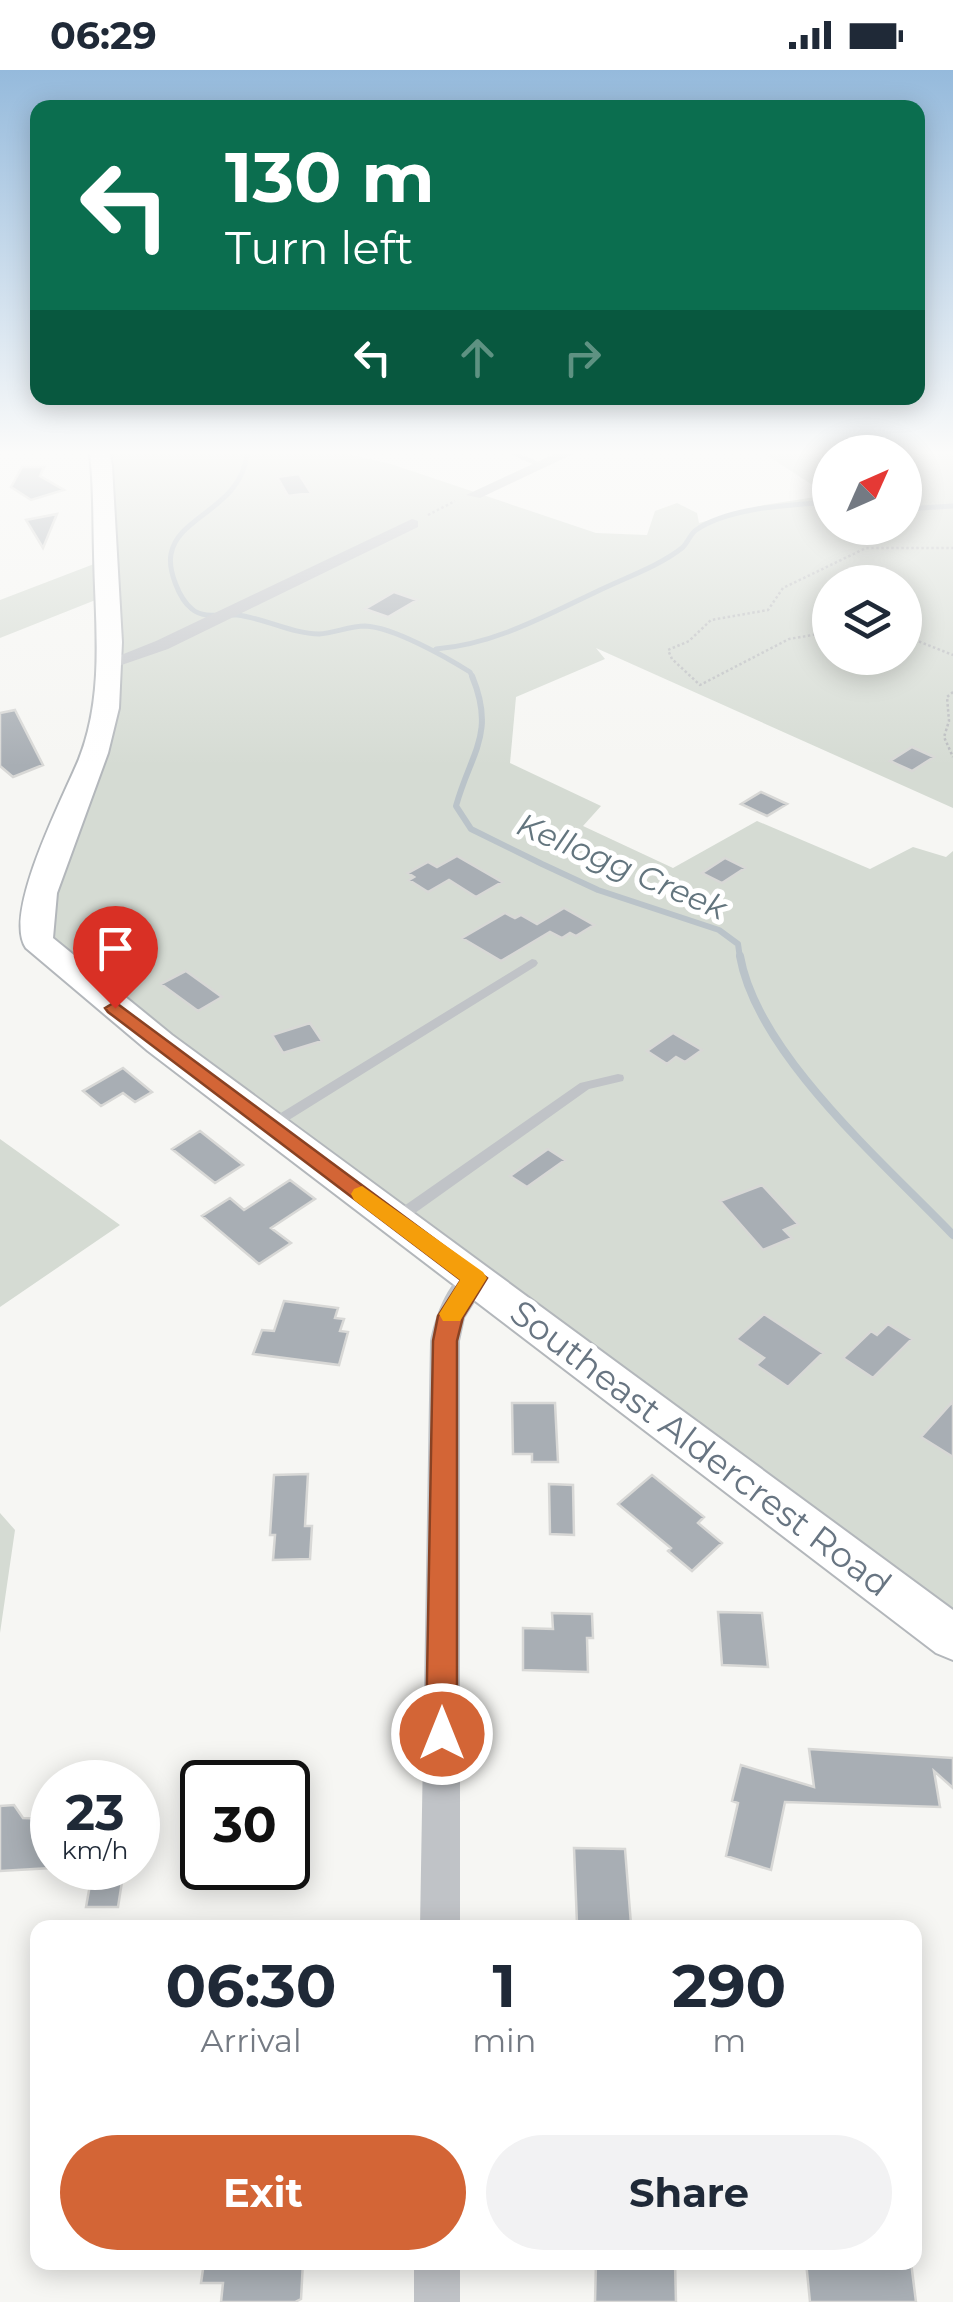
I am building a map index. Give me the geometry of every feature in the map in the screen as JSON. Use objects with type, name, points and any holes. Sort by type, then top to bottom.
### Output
[{"type":"street","name":"Southeast Aldercrest Road","points":[[107,558],[110,663],[102,729],[50,870],[39,910],[36,941],[87,986],[270,1126],[953,1638]]},
{"type":"street","points":[[110,663],[208,623],[343,558]]},
{"type":"street","points":[[440,1920],[445,1341],[450,1316],[474,1278]]},
{"type":"street","points":[[437,2270],[437,2302]]},
{"type":"lane","points":[[270,1126],[532,963]]},
{"type":"lane","points":[[396,1219],[585,1086],[618,1078]]},
{"type":"path","points":[[812,576],[782,588],[768,610],[711,620],[699,628],[697,635],[668,650],[672,659],[700,684],[780,642],[812,636]]},
{"type":"path","points":[[922,643],[953,655]]},
{"type":"path","points":[[953,692],[947,697],[950,721],[944,737],[953,757]]},
{"type":"shaded area","points":[[111,558],[953,558],[953,808],[596,648],[605,659],[516,697],[510,763],[601,806],[583,826],[673,868],[757,821],[870,869],[913,847],[946,857],[953,851],[953,1629],[53,950],[43,932],[111,727]]},
{"type":"shaded area","points":[[94,564],[98,599],[0,638],[0,600]]},
{"type":"shaded area","points":[[0,1139],[120,1225],[0,1307]]},
{"type":"shaded area","points":[[0,1513],[15,1530],[0,1633]]},
{"type":"building","points":[[394,592],[417,600],[388,617],[365,609]]},
{"type":"building","points":[[15,710],[43,765],[13,777],[0,766],[0,713]]},
{"type":"building","points":[[912,747],[934,757],[912,771],[890,761]]},
{"type":"building","points":[[761,792],[787,804],[767,816],[741,804]]},
{"type":"building","points":[[457,856],[502,882],[476,897],[449,880],[428,892],[409,880],[414,877],[408,873],[428,862],[437,867]]},
{"type":"building","points":[[725,858],[745,868],[722,883],[702,873]]},
{"type":"building","points":[[564,908],[594,925],[576,936],[570,933],[562,938],[550,932],[501,961],[462,938],[505,913],[515,918],[521,915],[537,924]]},
{"type":"building","points":[[186,971],[222,997],[198,1011],[161,984]]},
{"type":"building","points":[[310,1023],[322,1041],[283,1053],[272,1035]]},
{"type":"building","points":[[673,1033],[702,1050],[685,1062],[676,1057],[667,1064],[647,1051]]},
{"type":"building","points":[[123,1068],[152,1092],[135,1102],[123,1093],[101,1106],[83,1091]]},
{"type":"building","points":[[200,1131],[243,1165],[215,1183],[172,1149]]},
{"type":"building","points":[[548,1149],[565,1160],[527,1187],[510,1176]]},
{"type":"building","points":[[290,1180],[315,1199],[271,1228],[291,1243],[259,1264],[202,1216],[230,1198],[244,1210]]},
{"type":"building","points":[[762,1185],[798,1224],[784,1230],[792,1238],[763,1250],[720,1201]]},
{"type":"building","points":[[284,1301],[338,1308],[335,1318],[344,1319],[340,1331],[348,1332],[339,1365],[253,1354],[262,1330],[274,1331]]},
{"type":"building","points":[[764,1314],[823,1353],[788,1387],[756,1365],[764,1358],[736,1339]]},
{"type":"building","points":[[888,1324],[912,1339],[873,1378],[843,1358],[871,1331],[877,1335]]},
{"type":"building","points":[[953,1401],[953,1457],[921,1437]]},
{"type":"building","points":[[512,1403],[555,1403],[558,1462],[532,1462],[532,1454],[513,1454]]},
{"type":"building","points":[[308,1474],[305,1526],[312,1526],[310,1559],[273,1560],[275,1535],[270,1535],[274,1475]]},
{"type":"building","points":[[652,1475],[704,1517],[698,1523],[722,1543],[692,1571],[618,1504]]},
{"type":"building","points":[[549,1484],[573,1485],[574,1535],[550,1534]]},
{"type":"building","points":[[718,1612],[762,1613],[768,1667],[722,1665]]},
{"type":"building","points":[[552,1613],[592,1614],[593,1638],[587,1638],[588,1672],[523,1670],[523,1628],[553,1629]]},
{"type":"building","points":[[809,1749],[953,1758],[953,1788],[934,1771],[940,1807],[785,1802],[771,1870],[726,1856],[738,1803],[732,1801],[741,1765],[814,1787]]},
{"type":"building","points":[[14,1805],[23,1818],[30,1818],[30,1869],[0,1871],[0,1806]]},
{"type":"building","points":[[574,1848],[625,1849],[631,1920],[577,1920]]},
{"type":"building","points":[[89,1890],[121,1890],[118,1907],[86,1907]]},
{"type":"building","points":[[203,2270],[303,2270],[301,2299],[295,2302],[221,2302],[223,2283],[201,2283]]},
{"type":"building","points":[[596,2270],[675,2270],[676,2302],[595,2302]]},
{"type":"building","points":[[807,2270],[912,2270],[916,2302],[810,2302]]},
{"type":"waterway","name":"Kellogg Creek","points":[[171,558],[179,591],[187,604],[202,614],[237,615],[309,633],[359,626],[377,628],[434,651],[472,676]]},
{"type":"waterway","points":[[436,649],[500,635],[666,558]]},
{"type":"waterway","name":"Kellogg Creek","points":[[472,676],[482,713],[481,728],[456,806],[471,829],[598,890],[719,930],[738,944],[740,958]]},
{"type":"waterway","name":"Kellogg Creek","points":[[740,956],[751,993],[797,1069],[827,1106],[953,1235]]},
{"type":"slow traffic","points":[[362,1194],[474,1278],[451,1314]]},
{"type":"route","points":[[115,1008],[474,1278],[450,1316],[445,1341],[442,1734]]}]
